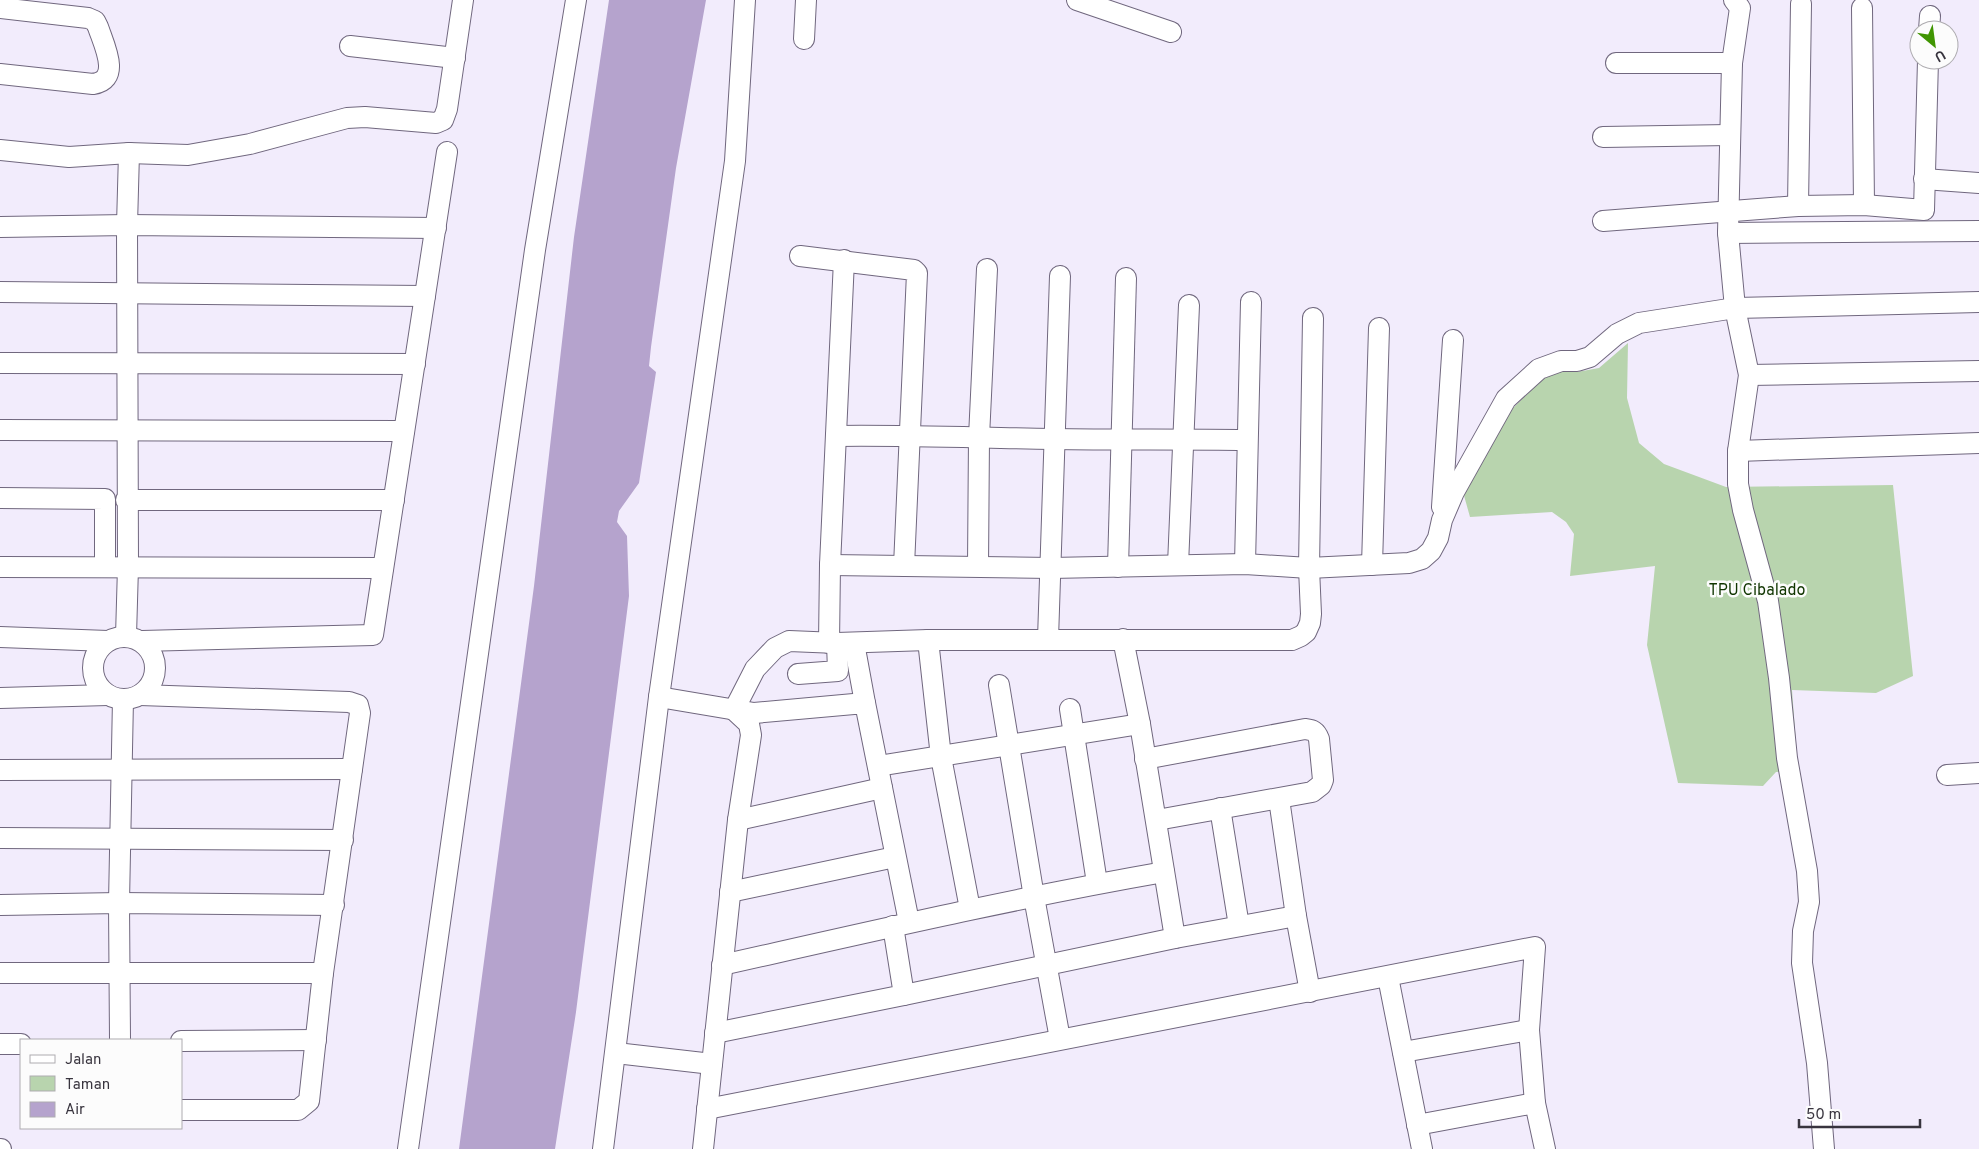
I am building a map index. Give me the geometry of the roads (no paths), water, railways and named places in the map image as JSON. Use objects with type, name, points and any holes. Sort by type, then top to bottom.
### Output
[{"type":"street","points":[[0,150],[68,157],[129,153],[188,155],[228,149],[355,117],[436,123],[443,120],[446,115],[463,0]]},
{"type":"street","points":[[408,1149],[535,250],[576,0]]},
{"type":"street","points":[[603,1149],[659,697],[735,161],[745,0]]},
{"type":"street","points":[[804,39],[806,0]]},
{"type":"street","points":[[1077,0],[1171,32]]},
{"type":"street","points":[[1734,0],[1740,8],[1732,63],[1728,233],[1735,308],[1749,375],[1738,451],[1738,484],[1743,510],[1768,601],[1779,678],[1787,758],[1807,871],[1809,902],[1803,931],[1802,963],[1817,1063],[1824,1149]]},
{"type":"street","points":[[1798,206],[1801,4]]},
{"type":"street","points":[[0,8],[81,17],[94,21],[98,27],[110,66],[110,72],[106,79],[93,84],[0,74]]},
{"type":"street","points":[[1862,8],[1864,205]]},
{"type":"street","points":[[350,46],[455,58]]},
{"type":"street","points":[[1616,63],[1732,63]]},
{"type":"street","points":[[1928,70],[1924,210],[1930,230]]},
{"type":"street","points":[[1603,137],[1729,135]]},
{"type":"street","points":[[0,637],[125,639],[373,635],[447,152]]},
{"type":"street","points":[[125,639],[128,567],[126,500],[128,431],[126,225],[129,153]]},
{"type":"street","points":[[1924,179],[1979,183]]},
{"type":"street","points":[[1603,221],[1798,206],[1864,205],[1924,210]]},
{"type":"street","points":[[0,227],[126,225],[436,228]]},
{"type":"street","points":[[1728,233],[1979,231]]},
{"type":"street","points":[[800,256],[914,270],[917,273],[904,566]]},
{"type":"street","points":[[798,674],[838,671],[840,643],[830,565],[844,260]]},
{"type":"street","points":[[978,566],[979,436],[987,269]]},
{"type":"street","points":[[1048,639],[1060,276]]},
{"type":"street","points":[[1118,567],[1126,278]]},
{"type":"street","points":[[0,292],[425,296]]},
{"type":"street","points":[[1245,564],[1251,302]]},
{"type":"street","points":[[1442,520],[1478,446],[1506,399],[1539,369],[1561,361],[1577,361],[1590,357],[1617,334],[1639,323],[1735,308],[1979,302]]},
{"type":"street","points":[[1178,565],[1189,305]]},
{"type":"street","points":[[734,710],[755,669],[775,648],[789,642],[840,643],[1048,639],[1292,640],[1301,636],[1306,632],[1310,623],[1309,568],[1313,318]]},
{"type":"street","points":[[1372,565],[1379,328]]},
{"type":"street","points":[[830,565],[1051,568],[1245,564],[1309,568],[1409,563],[1422,560],[1431,551],[1438,538],[1442,520],[1453,340]]},
{"type":"street","points":[[0,363],[415,364]]},
{"type":"street","points":[[1749,375],[1979,371]]},
{"type":"street","points":[[0,430],[404,431]]},
{"type":"street","points":[[836,436],[910,435],[1054,439],[1247,440]]},
{"type":"street","points":[[1738,451],[1979,443]]},
{"type":"street","points":[[0,498],[106,499],[105,566]]},
{"type":"street","points":[[126,500],[394,500]]},
{"type":"street","points":[[0,567],[383,568]]},
{"type":"street","points":[[125,639],[150,649],[156,668],[151,683],[124,696],[98,686],[93,675],[93,662],[98,650],[125,639]]},
{"type":"street","points":[[928,640],[941,757],[970,909]]},
{"type":"street","points":[[1123,640],[1157,820],[1175,938]]},
{"type":"street","points":[[840,643],[865,703],[895,857],[901,924],[904,995]]},
{"type":"street","points":[[999,686],[1060,1039]]},
{"type":"street","points":[[120,1039],[119,903],[124,696]]},
{"type":"street","points":[[0,698],[124,696],[354,703],[358,705],[360,713],[323,973],[309,1101],[302,1108],[278,1110],[182,1110]]},
{"type":"street","points":[[659,697],[754,713],[865,703]]},
{"type":"street","points":[[1070,708],[1097,884]]},
{"type":"street","points":[[703,1149],[738,820],[751,734],[749,724],[734,710]]},
{"type":"street","points":[[878,766],[1140,724]]},
{"type":"street","points":[[1146,759],[1305,729],[1316,732],[1318,739],[1323,780],[1321,785],[1312,792],[1157,820]]},
{"type":"street","points":[[0,770],[352,769]]},
{"type":"street","points":[[1947,776],[1979,773]]},
{"type":"street","points":[[738,820],[882,788]]},
{"type":"street","points":[[1279,799],[1296,916],[1310,992]]},
{"type":"street","points":[[1220,808],[1239,926]]},
{"type":"street","points":[[0,838],[120,837],[343,840]]},
{"type":"street","points":[[730,892],[895,857]]},
{"type":"street","points":[[722,965],[970,909],[1164,872]]},
{"type":"street","points":[[0,905],[119,903],[334,905]]},
{"type":"street","points":[[715,1033],[1047,966],[1175,938],[1296,916]]},
{"type":"street","points":[[707,1109],[1534,948],[1529,1030],[1536,1103],[1545,1149]]},
{"type":"street","points":[[0,973],[323,973]]},
{"type":"street","points":[[1388,977],[1422,1149]]},
{"type":"street","points":[[1403,1052],[1529,1030]]},
{"type":"street","points":[[182,1041],[316,1040]]},
{"type":"street","points":[[616,1053],[712,1064]]},
{"type":"street","points":[[1417,1125],[1536,1103]]},
{"type":"water","points":[[609,0],[706,0],[676,168],[651,347],[649,366],[656,372],[639,483],[619,511],[617,522],[627,536],[629,596],[576,1012],[555,1149],[459,1149],[534,586],[574,237]]},
{"type":"park label","name":"TPU Cibalado","points":[[1757,591]]}]
